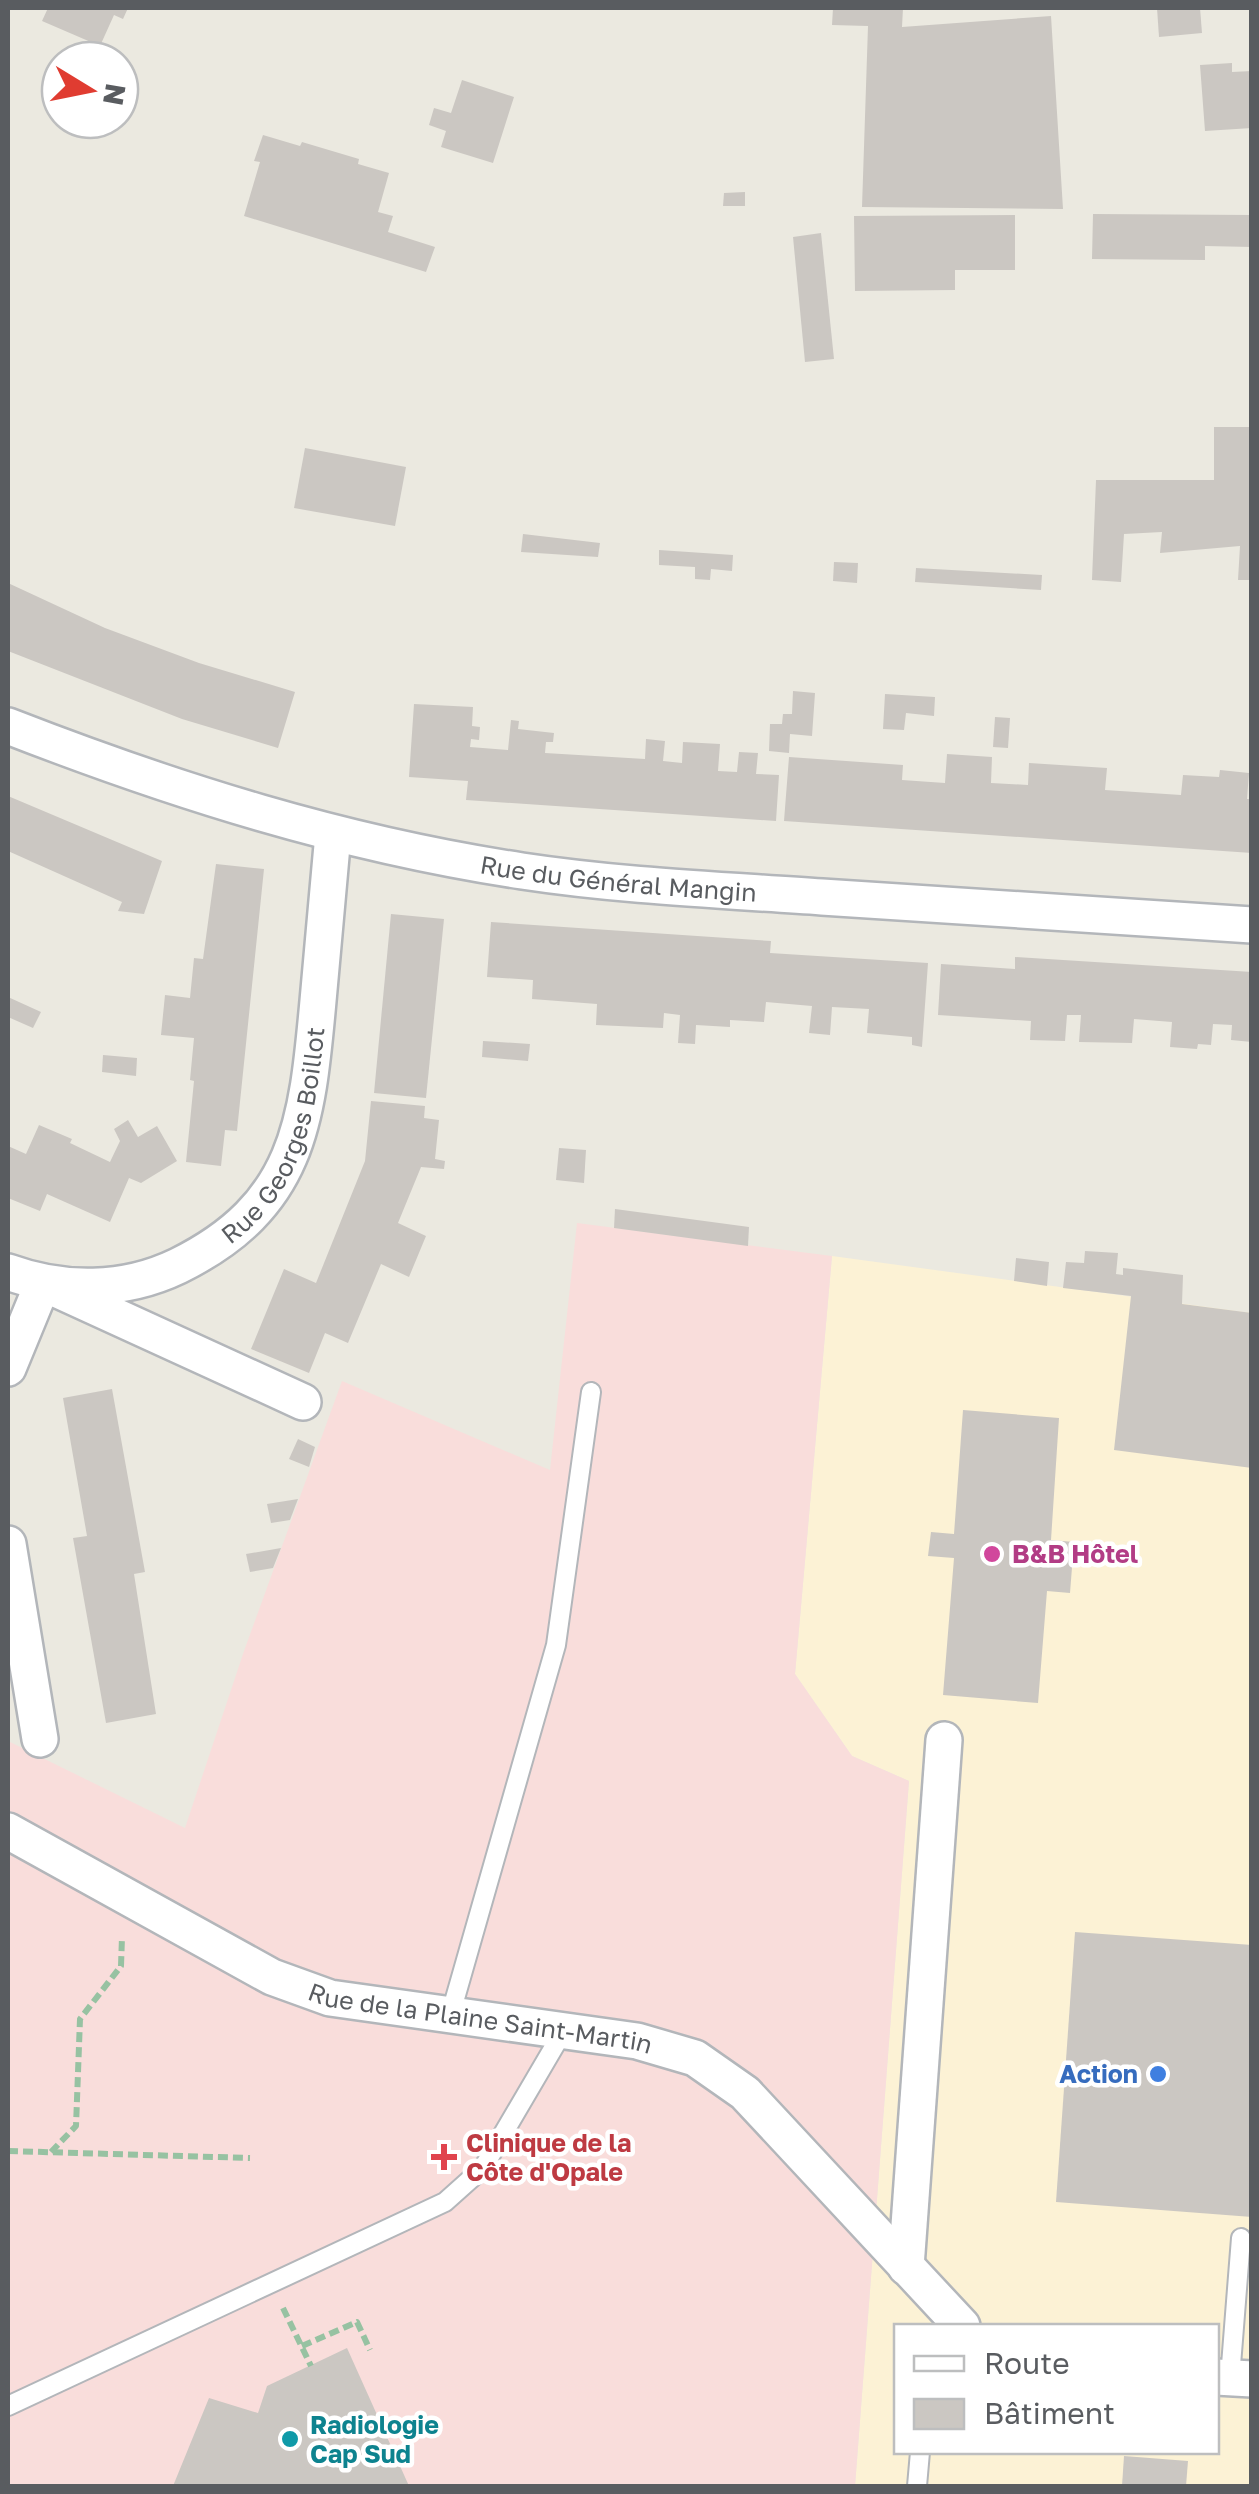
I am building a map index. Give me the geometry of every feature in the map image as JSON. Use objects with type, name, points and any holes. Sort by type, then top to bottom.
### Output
[{"type":"street","name":"Rue du Général Mangin","points":[[8,726],[168,786],[334,834],[522,871],[603,881],[1252,925]]},
{"type":"street","name":"Rue Georges Boillot","points":[[43,1283],[110,1286],[150,1278],[215,1246],[251,1217],[265,1200],[291,1154],[308,1106],[334,834]]},
{"type":"street","name":"Rue Georges Boillot","points":[[8,1272],[43,1283],[303,1402]]},
{"type":"street","points":[[8,1368],[43,1283]]},
{"type":"street","points":[[8,1544],[40,1738]]},
{"type":"street","points":[[906,2267],[944,1740]]},
{"type":"street","name":"Rue de la Plaine Saint-Martin","points":[[8,1831],[272,1977],[310,1993],[660,2045],[712,2067],[745,2093],[953,2323]]},
{"type":"lane","points":[[450,2016],[556,1645],[591,1392]]},
{"type":"lane","points":[[8,2406],[430,2211],[460,2191],[483,2168],[564,2030]]},
{"type":"lane","points":[[1233,2378],[1241,2238]]},
{"type":"lane","points":[[916,2486],[920,2454]]},
{"type":"path","points":[[51,2152],[76,2126],[80,2019],[121,1966],[124,1895]]},
{"type":"path","points":[[8,2151],[250,2158]]},
{"type":"path","points":[[272,2284],[311,2366]]},
{"type":"path","points":[[302,2346],[357,2322],[370,2350]]},
{"type":"shaded area","name":"Clinique de la Côte d'Opale","points":[[577,1223],[832,1256],[795,1674],[852,1756],[909,1781],[855,2486],[8,2486],[8,1741],[185,1828],[342,1381],[550,1470]]},
{"type":"shaded area","points":[[832,1256],[1251,1313],[1251,2486],[855,2486],[909,1781],[852,1756],[795,1674]]},
{"type":"building","points":[[48,8],[128,8],[123,19],[114,15],[103,40],[86,40],[42,21]]},
{"type":"building","points":[[833,8],[903,8],[902,27],[1051,16],[1063,209],[862,207],[868,26],[832,25]]},
{"type":"building","points":[[1157,8],[1200,8],[1202,33],[1159,37]]},
{"type":"building","points":[[1232,63],[1232,72],[1252,71],[1252,128],[1205,131],[1200,65]]},
{"type":"building","points":[[462,80],[514,97],[493,163],[441,147],[446,131],[429,125],[434,108],[451,113]]},
{"type":"building","points":[[263,135],[359,159],[358,164],[389,173],[378,212],[393,216],[388,232],[435,247],[426,272],[244,216],[260,162],[254,161]]},
{"type":"building","points":[[745,192],[745,206],[723,206],[724,193]]},
{"type":"building","points":[[1093,214],[1252,215],[1252,247],[1205,246],[1205,260],[1092,259]]},
{"type":"building","points":[[1015,215],[1015,270],[955,270],[955,290],[855,291],[854,216]]},
{"type":"building","points":[[821,233],[834,359],[805,362],[793,237]]},
{"type":"building","points":[[1214,427],[1252,427],[1252,580],[1238,580],[1240,546],[1160,553],[1162,532],[1124,534],[1121,582],[1092,580],[1096,480],[1214,480]]},
{"type":"building","points":[[305,448],[406,467],[395,526],[294,508]]},
{"type":"building","points":[[523,534],[600,543],[598,557],[521,552]]},
{"type":"building","points":[[659,550],[733,555],[732,571],[711,569],[710,580],[695,579],[695,567],[659,565]]},
{"type":"building","points":[[834,562],[858,563],[857,583],[833,581]]},
{"type":"building","points":[[916,568],[1042,575],[1041,590],[915,582]]},
{"type":"building","points":[[8,583],[105,628],[199,663],[295,692],[278,748],[182,719],[8,651]]},
{"type":"building","points":[[793,691],[815,693],[812,736],[790,734],[789,753],[769,751],[770,724],[782,724],[783,714],[792,714]]},
{"type":"building","points":[[885,694],[935,697],[934,716],[906,713],[904,730],[883,729]]},
{"type":"building","points":[[414,704],[473,707],[472,726],[480,727],[479,740],[471,739],[470,747],[508,750],[511,720],[519,721],[518,729],[554,733],[553,742],[546,742],[545,753],[645,759],[646,739],[665,741],[663,761],[682,763],[683,742],[720,744],[718,771],[737,772],[739,752],[758,753],[756,774],[779,775],[776,821],[466,800],[468,781],[409,777]]},
{"type":"building","points":[[995,717],[1010,718],[1008,748],[993,747]]},
{"type":"building","points":[[947,754],[992,757],[991,783],[1028,785],[1029,763],[1107,768],[1105,790],[1181,795],[1183,775],[1219,777],[1220,770],[1249,773],[1252,853],[784,821],[789,757],[903,765],[902,780],[945,783]]},
{"type":"building","points":[[8,796],[162,861],[144,914],[118,911],[122,902],[8,851]]},
{"type":"building","points":[[216,864],[264,869],[237,1131],[225,1130],[221,1166],[186,1162],[194,1038],[161,1035],[165,995],[190,998],[194,958],[203,959]]},
{"type":"building","points":[[391,914],[444,919],[426,1098],[374,1093]]},
{"type":"building","points":[[491,922],[771,941],[770,953],[928,963],[922,1047],[912,1045],[912,1037],[867,1033],[869,1009],[832,1007],[830,1035],[809,1033],[812,1006],[766,1002],[764,1022],[730,1020],[730,1027],[696,1025],[695,1044],[678,1043],[680,1015],[664,1013],[663,1028],[596,1025],[597,1004],[532,999],[533,980],[487,977]]},
{"type":"building","points":[[1015,957],[1252,972],[1252,1042],[1231,1040],[1232,1025],[1213,1024],[1211,1045],[1198,1044],[1197,1049],[1170,1047],[1172,1022],[1134,1019],[1132,1043],[1079,1042],[1081,1015],[1067,1015],[1065,1041],[1030,1040],[1031,1021],[938,1015],[941,964],[1015,969]]},
{"type":"building","points":[[8,997],[41,1012],[33,1028],[8,1017]]},
{"type":"building","points":[[483,1041],[530,1044],[528,1061],[482,1057]]},
{"type":"building","points":[[103,1055],[137,1058],[136,1076],[102,1072]]},
{"type":"building","points":[[371,1101],[425,1106],[424,1118],[439,1120],[435,1159],[445,1161],[444,1169],[421,1167],[398,1223],[426,1236],[409,1277],[381,1264],[348,1343],[325,1333],[309,1373],[251,1349],[284,1269],[316,1283],[365,1161]]},
{"type":"building","points":[[128,1120],[138,1137],[157,1126],[177,1161],[141,1183],[129,1178],[110,1222],[47,1194],[40,1211],[8,1198],[8,1146],[26,1154],[39,1125],[110,1162],[120,1141],[114,1129]]},
{"type":"building","points":[[559,1148],[586,1150],[584,1183],[556,1180]]},
{"type":"building","points":[[615,1209],[749,1227],[748,1246],[614,1228]]},
{"type":"building","points":[[1085,1251],[1118,1253],[1116,1274],[1123,1275],[1123,1268],[1183,1275],[1182,1304],[1252,1313],[1252,1468],[1114,1450],[1131,1296],[1063,1288],[1066,1262],[1084,1263]]},
{"type":"building","points":[[1016,1258],[1049,1262],[1047,1286],[1014,1281]]},
{"type":"building","points":[[112,1389],[145,1572],[134,1574],[156,1714],[106,1723],[73,1538],[87,1536],[63,1398]]},
{"type":"building","points":[[963,1410],[1059,1418],[1051,1540],[1074,1542],[1070,1593],[1047,1591],[1038,1703],[943,1695],[954,1558],[928,1556],[931,1532],[954,1534]]},
{"type":"building","points":[[298,1439],[315,1447],[309,1467],[289,1459]]},
{"type":"building","points":[[298,1499],[290,1520],[271,1523],[267,1504]]},
{"type":"building","points":[[281,1548],[273,1568],[250,1572],[246,1554]]},
{"type":"building","name":"Action","points":[[1075,1932],[1252,1945],[1252,2217],[1056,2202]]},
{"type":"building","name":"Radiologie Cap Sud","points":[[347,2348],[409,2486],[173,2486],[209,2398],[258,2413],[267,2386]]},
{"type":"building","points":[[1124,2456],[1188,2461],[1186,2486],[1122,2486]]},
{"type":"place","name":"B&B Hôtel","points":[[992,1554]]},
{"type":"place","name":"Action","points":[[1158,2074]]},
{"type":"place","name":"Clinique de la Côte d'Opale","points":[[444,2157]]},
{"type":"place","name":"Radiologie Cap Sud","points":[[290,2439]]}]
